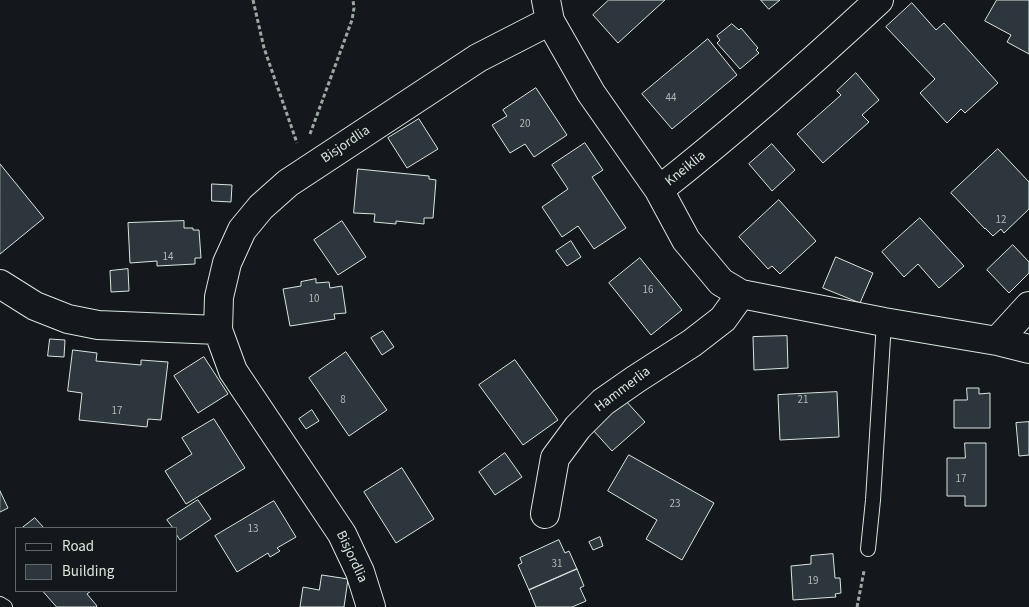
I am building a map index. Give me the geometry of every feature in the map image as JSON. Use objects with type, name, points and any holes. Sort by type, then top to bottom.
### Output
[{"type":"street","name":"Kneiklia","points":[[548,10],[591,93],[659,190],[712,148],[879,0]]},
{"type":"street","name":"Bisjordlia","points":[[371,607],[360,572],[342,534],[233,371],[218,330],[219,297],[227,263],[242,230],[261,207],[288,183],[303,159],[478,58],[548,10]]},
{"type":"street","points":[[659,190],[686,240],[721,282],[741,294],[884,322],[997,341],[1029,350]]},
{"type":"street","points":[[0,284],[35,306],[68,319],[98,325],[218,330]]},
{"type":"street","name":"Hammerlia","points":[[545,514],[555,458],[578,427],[603,402],[692,343],[723,319],[741,294]]},
{"type":"street","points":[[997,341],[1029,306]]},
{"type":"lane","points":[[868,549],[873,500],[884,322]]},
{"type":"lane","points":[[0,604],[5,607]]},
{"type":"path","points":[[253,0],[264,48],[303,159]]},
{"type":"path","points":[[303,159],[309,135],[349,29],[353,14],[353,0]]},
{"type":"path","points":[[857,607],[868,549]]},
{"type":"building","points":[[609,0],[665,0],[618,43],[593,15]]},
{"type":"building","points":[[761,0],[780,0],[769,9]]},
{"type":"building","points":[[997,0],[1029,0],[1029,54],[1007,42],[1011,35],[985,21]]},
{"type":"building","points":[[912,3],[936,30],[944,23],[998,83],[965,113],[961,109],[947,123],[920,93],[935,79],[886,27]]},
{"type":"building","points":[[732,24],[739,30],[741,28],[758,48],[756,50],[759,53],[740,69],[717,43],[720,40],[717,36]]},
{"type":"building","points":[[708,39],[737,75],[672,129],[642,94]]},
{"type":"building","points":[[856,73],[879,100],[862,115],[869,122],[823,163],[797,134],[841,95],[837,91]]},
{"type":"building","points":[[536,88],[567,135],[534,157],[525,144],[510,153],[492,125],[507,116],[503,110]]},
{"type":"building","points":[[419,119],[438,149],[407,168],[388,138]]},
{"type":"building","points":[[585,143],[603,170],[592,177],[626,228],[594,249],[578,226],[562,237],[542,207],[568,189],[552,165]]},
{"type":"building","points":[[772,144],[795,170],[772,191],[749,164]]},
{"type":"building","points":[[998,149],[1029,182],[1029,209],[1004,233],[1001,229],[993,236],[951,193]]},
{"type":"building","points":[[0,164],[44,218],[0,254]]},
{"type":"building","points":[[358,169],[429,176],[429,179],[436,180],[433,218],[424,218],[424,224],[396,221],[396,224],[374,222],[375,214],[354,213]]},
{"type":"building","points":[[212,184],[232,185],[231,202],[212,201]]},
{"type":"building","points":[[779,200],[816,241],[780,274],[772,266],[768,269],[739,237]]},
{"type":"building","points":[[920,218],[964,266],[939,288],[918,264],[904,277],[882,252]]},
{"type":"building","points":[[184,221],[184,228],[199,230],[201,258],[195,258],[195,264],[157,266],[157,261],[130,263],[128,223]]},
{"type":"building","points":[[342,221],[366,257],[338,275],[314,240]]},
{"type":"building","points":[[571,241],[581,257],[567,266],[556,251]]},
{"type":"building","points":[[1013,245],[1029,262],[1029,273],[1009,293],[987,270]]},
{"type":"building","points":[[836,257],[873,273],[860,303],[823,288]]},
{"type":"building","points":[[640,258],[682,310],[651,335],[609,283]]},
{"type":"building","points":[[128,269],[129,291],[111,292],[110,271]]},
{"type":"building","points":[[316,279],[316,283],[329,282],[330,288],[342,286],[346,313],[334,314],[335,319],[290,326],[283,289],[301,286],[301,282]]},
{"type":"building","points":[[383,331],[394,347],[382,355],[371,338]]},
{"type":"building","points":[[787,336],[788,368],[754,370],[753,337]]},
{"type":"building","points":[[50,339],[65,340],[64,357],[48,356]]},
{"type":"building","points":[[73,350],[97,353],[96,361],[141,365],[141,360],[168,362],[161,420],[148,419],[147,427],[79,420],[82,393],[68,391]]},
{"type":"building","points":[[346,352],[387,410],[349,436],[309,378]]},
{"type":"building","points":[[204,357],[228,394],[198,413],[174,376]]},
{"type":"building","points":[[515,360],[558,420],[523,445],[479,385]]},
{"type":"building","points":[[967,388],[979,388],[979,394],[990,393],[990,428],[954,428],[954,400],[967,400]]},
{"type":"building","points":[[837,392],[839,437],[780,440],[778,395]]},
{"type":"building","points":[[625,400],[645,422],[612,451],[592,429]]},
{"type":"building","points":[[312,410],[319,421],[306,429],[299,419]]},
{"type":"building","points":[[214,419],[245,468],[186,504],[165,471],[192,454],[182,438]]},
{"type":"building","points":[[1029,422],[1029,455],[1019,456],[1016,423]]},
{"type":"building","points":[[965,443],[986,443],[986,506],[965,506],[965,496],[947,496],[947,458],[965,458]]},
{"type":"building","points":[[505,453],[522,477],[495,495],[479,472]]},
{"type":"building","points":[[629,455],[714,503],[682,560],[646,539],[657,520],[608,491]]},
{"type":"building","points":[[402,468],[434,519],[396,543],[364,492]]},
{"type":"building","points":[[0,491],[8,508],[0,512]]},
{"type":"building","points":[[198,500],[211,519],[180,540],[178,537],[178,527],[172,527],[167,520]]},
{"type":"building","points":[[274,501],[296,537],[277,548],[280,551],[270,557],[268,553],[237,572],[215,536]]},
{"type":"building","points":[[35,518],[43,527],[23,527]]},
{"type":"building","points":[[600,537],[603,546],[593,550],[589,542]]},
{"type":"building","points":[[559,540],[565,553],[569,551],[577,569],[529,590],[518,565],[522,563],[520,558]]},
{"type":"building","points":[[833,554],[835,578],[840,578],[841,593],[835,594],[836,597],[793,600],[791,566],[811,564],[811,556]]},
{"type":"building","points":[[577,569],[584,586],[580,588],[586,601],[572,607],[536,607],[529,590]]},
{"type":"building","points":[[322,575],[348,579],[344,607],[300,607],[303,587],[319,590]]},
{"type":"building","points":[[44,592],[90,592],[87,594],[97,606],[96,607],[57,607]]}]
